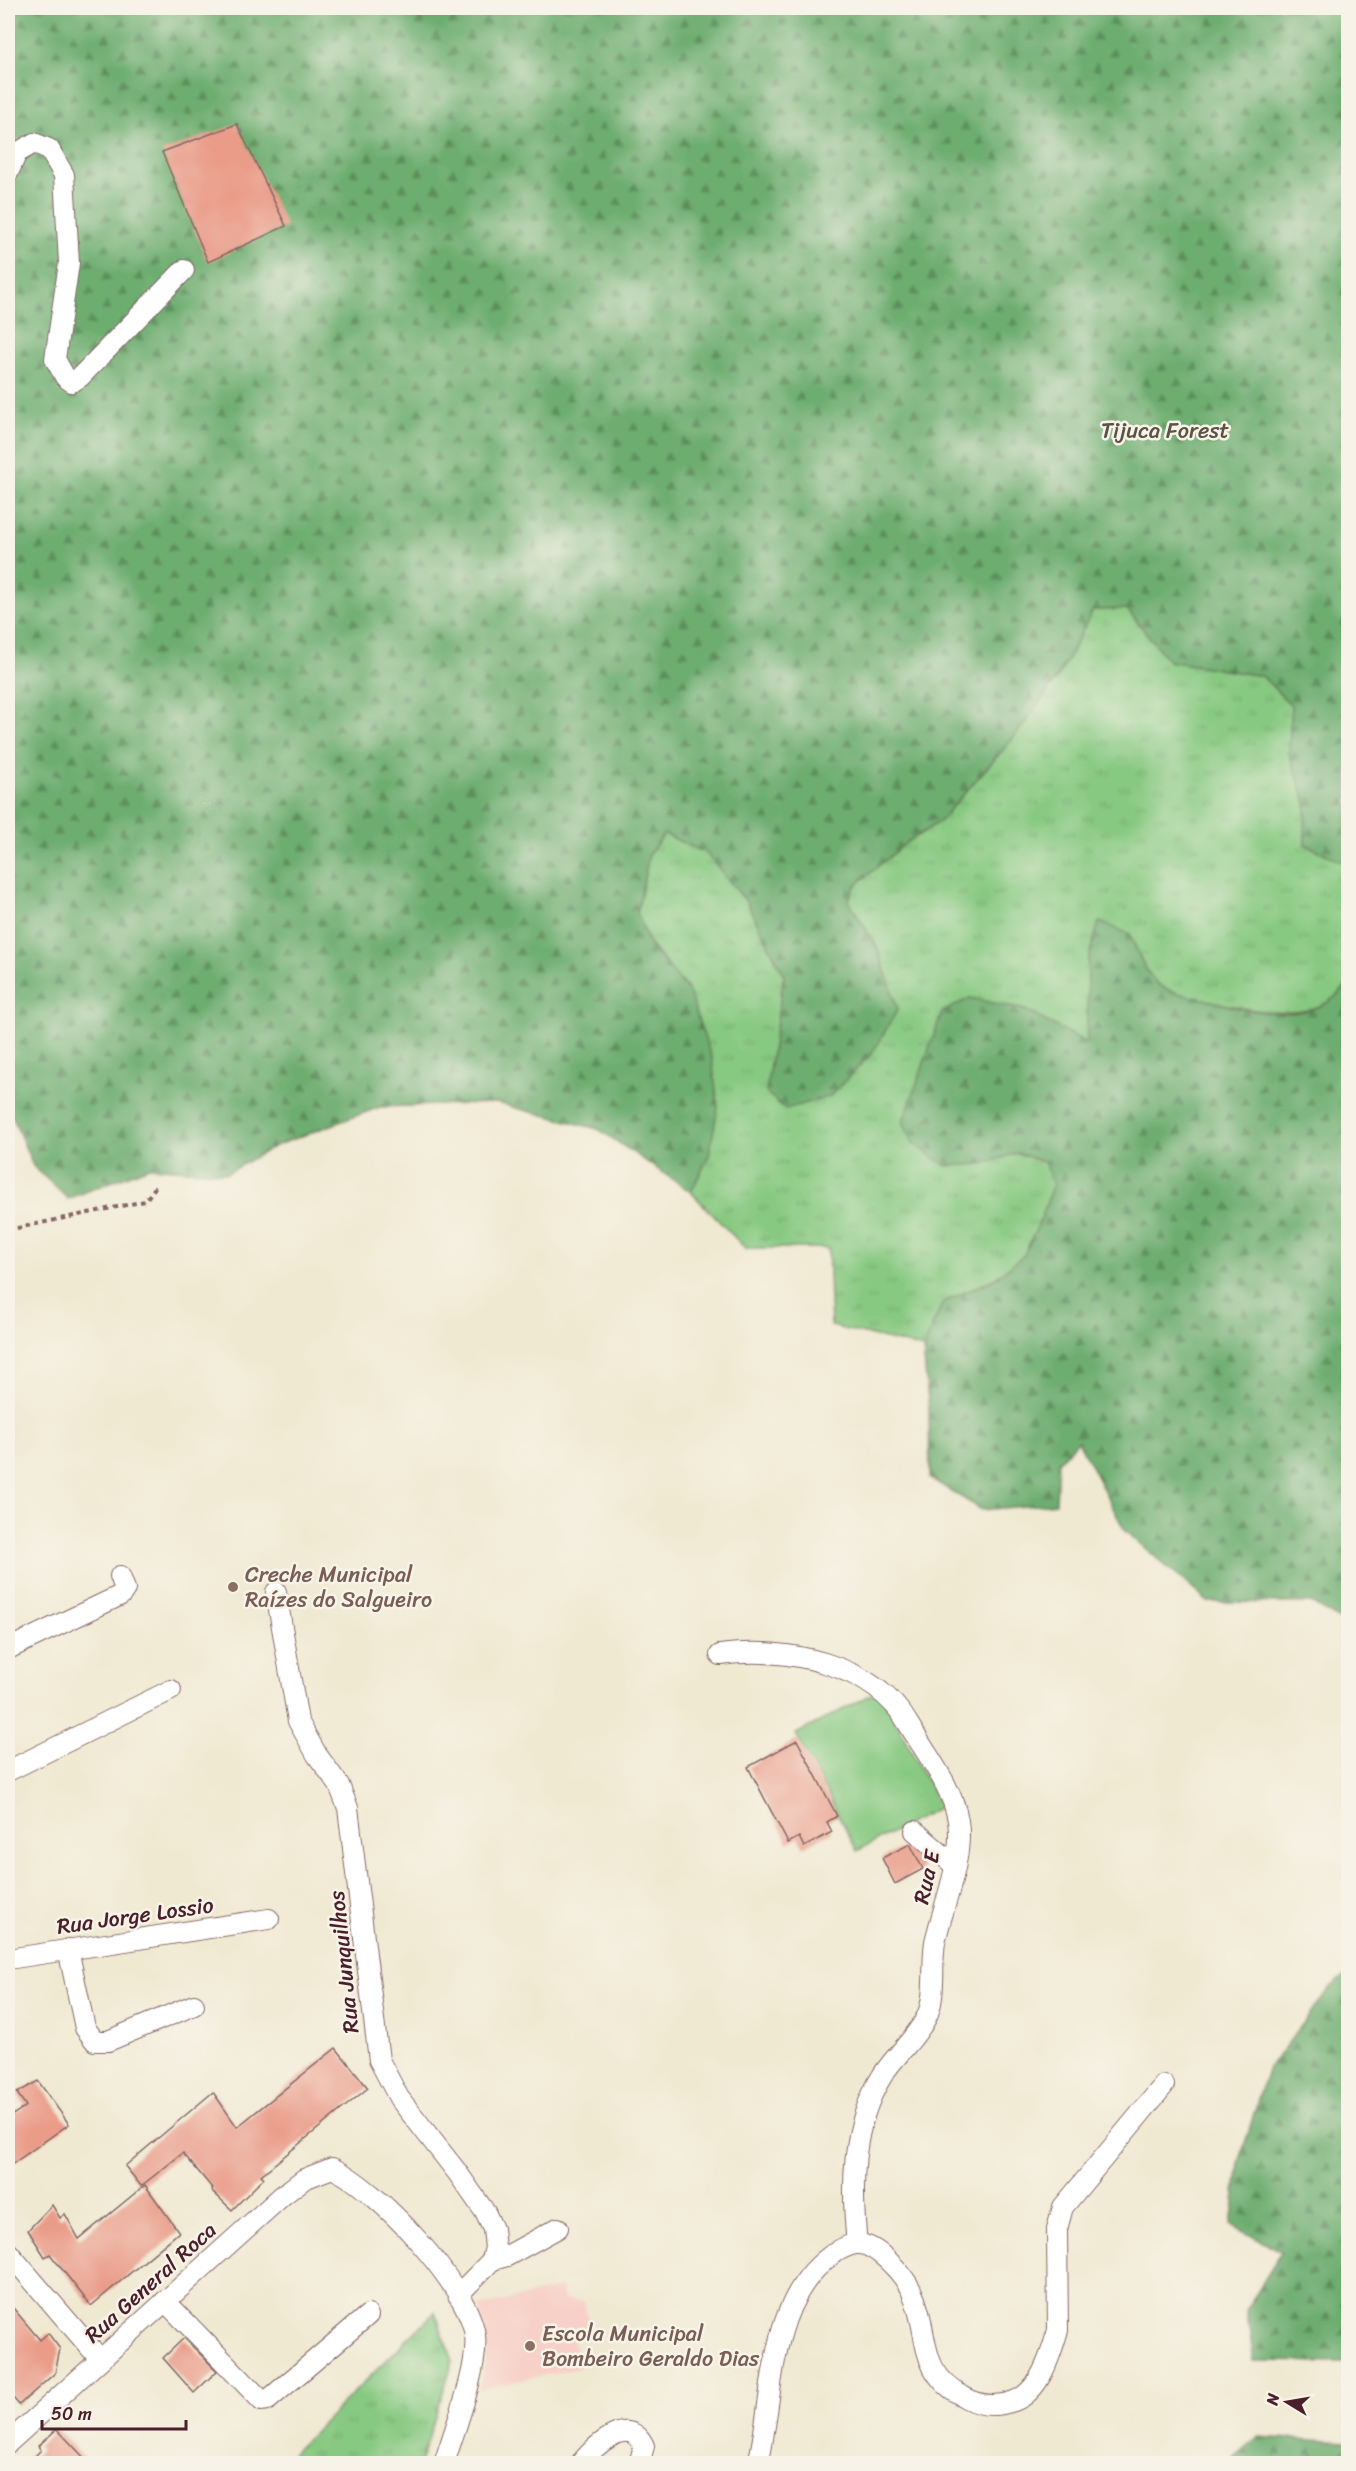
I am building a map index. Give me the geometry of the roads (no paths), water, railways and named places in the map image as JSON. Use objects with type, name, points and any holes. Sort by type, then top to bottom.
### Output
[{"type":"street","points":[[8,173],[13,157],[21,148],[34,143],[49,148],[64,175],[69,263],[55,359],[65,377],[72,382],[80,377],[184,270]]},
{"type":"street","points":[[8,1649],[121,1595],[125,1589],[120,1576]]},
{"type":"street","name":"Rua Junquilhos","points":[[276,1592],[298,1721],[317,1755],[339,1785],[348,1808],[379,2060],[399,2098],[485,2212],[493,2229],[495,2248],[492,2260]]},
{"type":"street","name":"Rua E","points":[[720,1655],[756,1651],[789,1654],[842,1670],[873,1683],[902,1712],[952,1802],[958,1822],[954,1865],[935,1943],[927,2015],[918,2033],[882,2075],[865,2110],[859,2135],[853,2187],[857,2244]]},
{"type":"street","points":[[8,1771],[171,1690]]},
{"type":"street","points":[[915,1831],[954,1865]]},
{"type":"street","name":"Rua Jorge Lossio","points":[[8,1959],[269,1919]]},
{"type":"street","points":[[68,1949],[85,2028],[94,2041],[108,2041],[194,2005]]},
{"type":"street","points":[[758,2463],[778,2345],[799,2293],[818,2268],[833,2254],[857,2244],[868,2246],[880,2255],[910,2290],[931,2367],[950,2390],[972,2402],[996,2406],[1017,2401],[1033,2389],[1054,2345],[1058,2330],[1057,2229],[1063,2207],[1164,2085]]},
{"type":"street","name":"Rua General Roca","points":[[8,2443],[283,2195],[304,2179],[332,2168],[360,2185],[394,2216],[436,2261],[458,2295]]},
{"type":"street","points":[[444,2463],[473,2363],[475,2335],[458,2295],[492,2260],[507,2256],[558,2228]]},
{"type":"street","points":[[8,2252],[100,2359]]},
{"type":"street","points":[[165,2301],[262,2401],[268,2400],[368,2315]]},
{"type":"street","points":[[580,2463],[605,2438],[617,2433],[629,2433],[636,2435],[644,2446],[639,2463]]},
{"type":"place","name":"Creche Municipal Raízes do Salgueiro","points":[[233,1587]]},
{"type":"place","name":"Escola Municipal Bombeiro Geraldo Dias","points":[[530,2346]]},
{"type":"park label","name":"Tijuca Forest","points":[[1165,430]]}]
